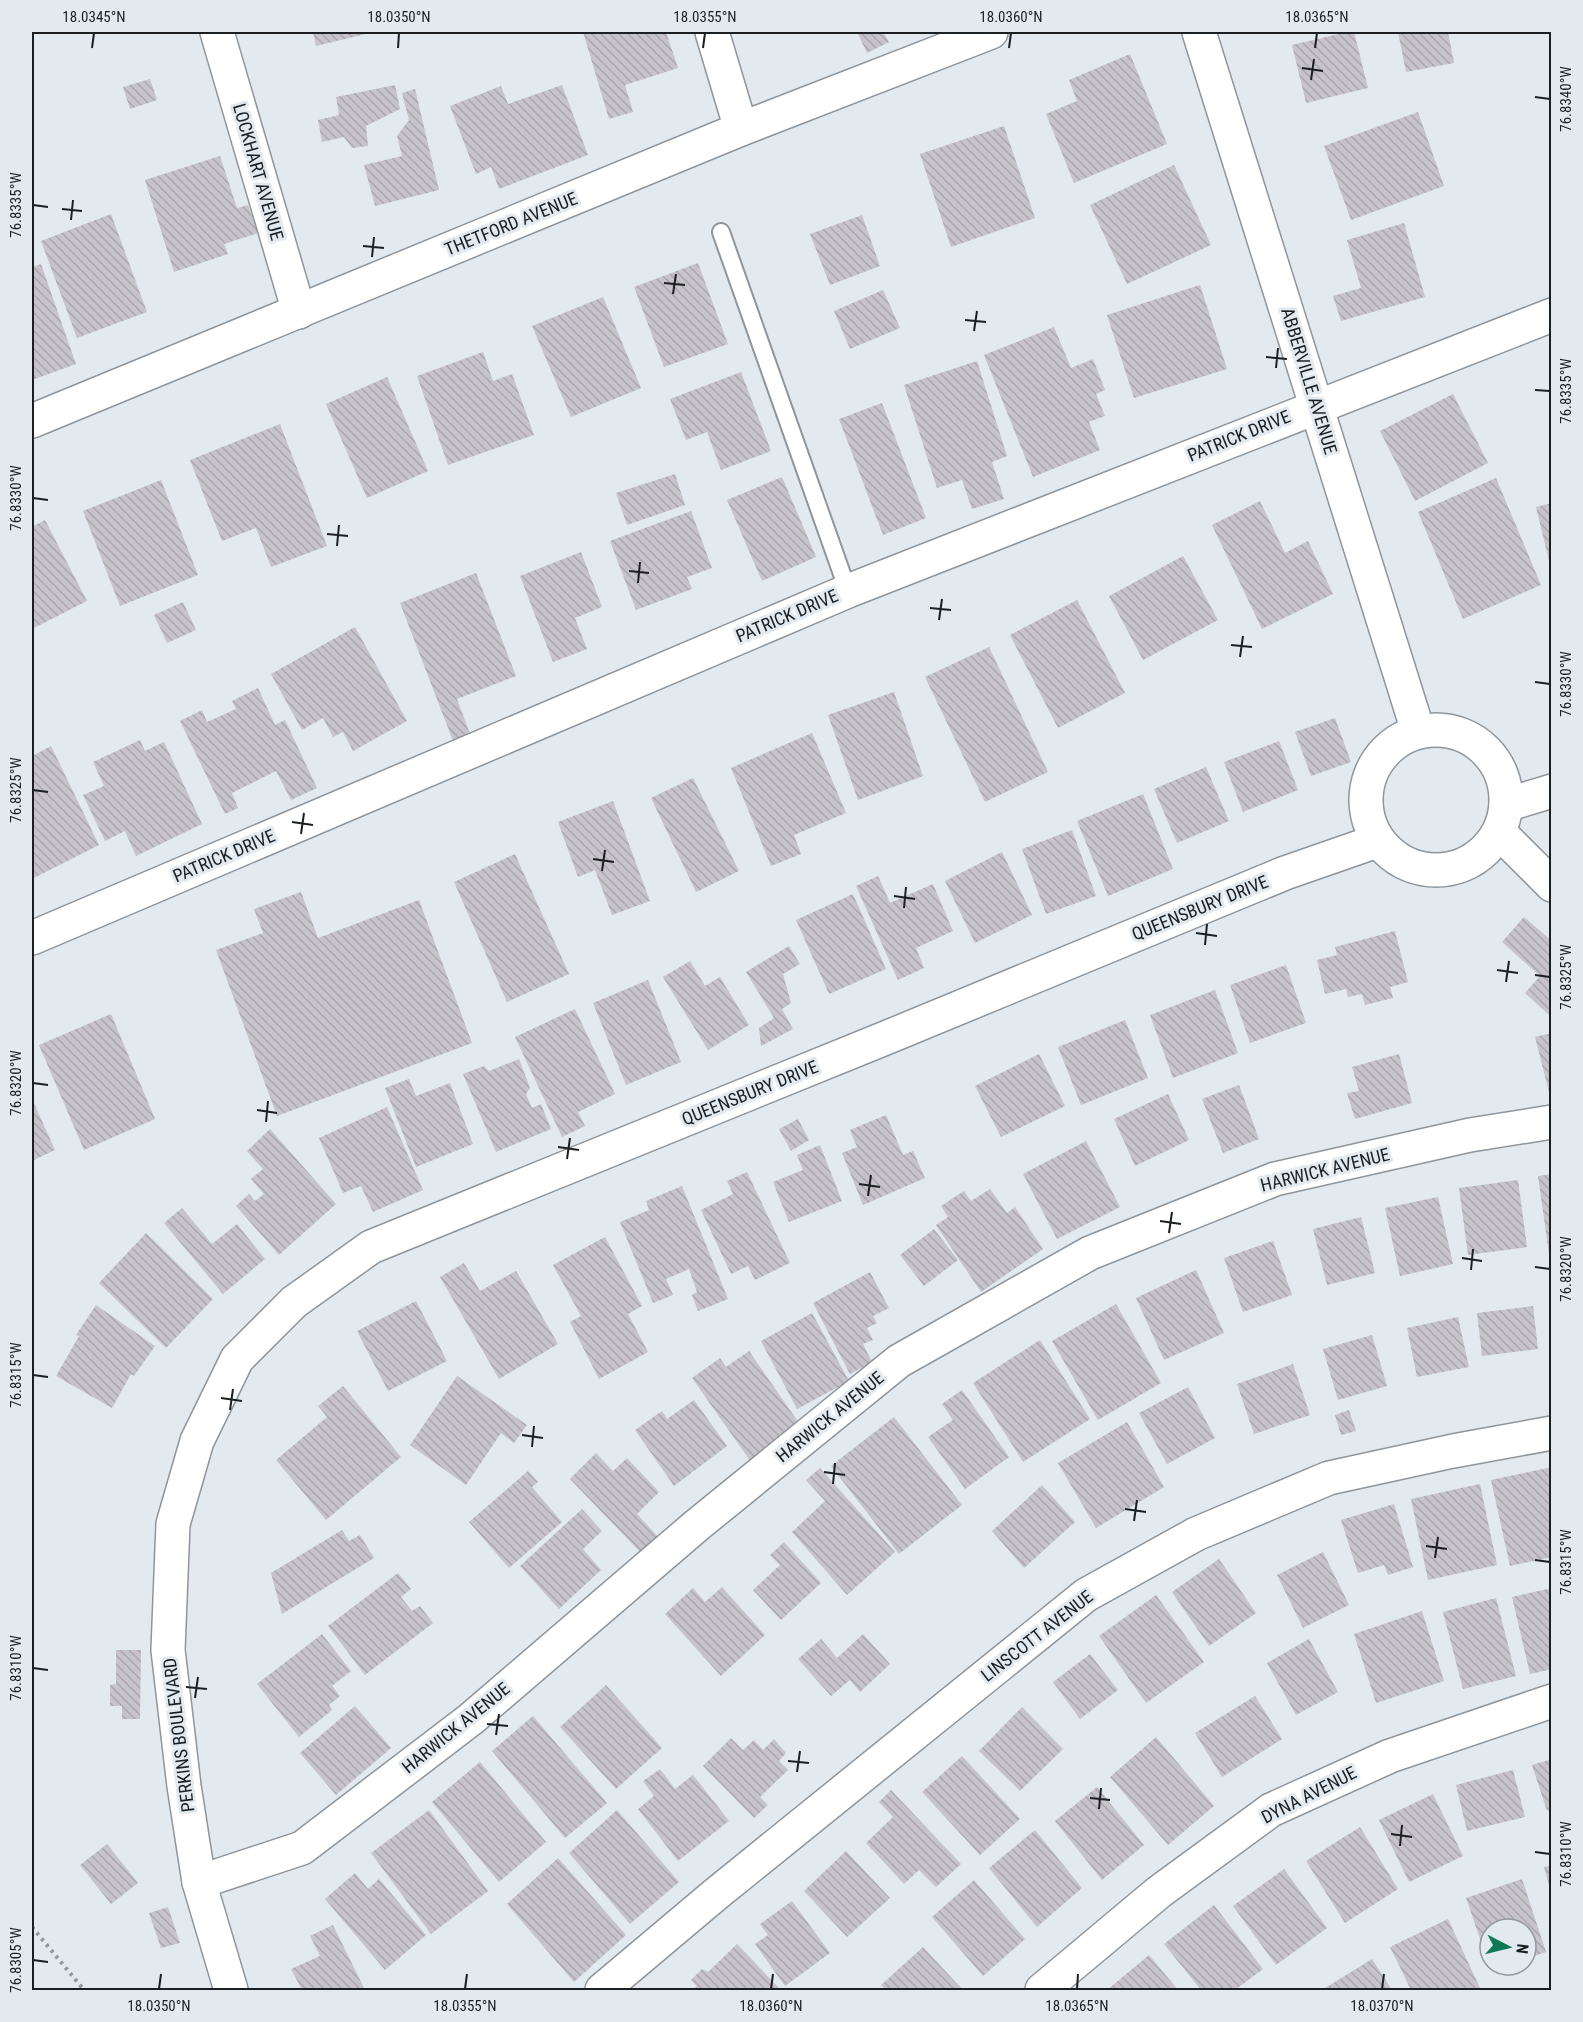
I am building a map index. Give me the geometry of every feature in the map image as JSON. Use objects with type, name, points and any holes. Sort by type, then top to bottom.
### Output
[{"type":"street","name":"LOCKHART AVENUE","points":[[217,32],[299,312]]},
{"type":"street","points":[[712,32],[741,129]]},
{"type":"street","name":"THETFORD AVENUE","points":[[32,421],[741,129],[991,32]]},
{"type":"street","name":"ABBERVILLE AVENUE","points":[[1199,32],[1418,732]]},
{"type":"street","name":"PATRICK DRIVE","points":[[32,938],[848,591],[1551,315]]},
{"type":"street","points":[[1440,729],[1462,734],[1481,745],[1496,762],[1504,783],[1503,818],[1483,854],[1462,866],[1439,872],[1415,869],[1394,858],[1377,841],[1368,820],[1365,798],[1369,775],[1380,756],[1397,741],[1418,732],[1440,729]]},
{"type":"street","points":[[1503,818],[1551,791]]},
{"type":"street","points":[[1503,818],[1551,885]]},
{"type":"street","name":"QUEENSBURY DRIVE","points":[[197,1441],[237,1359],[294,1302],[371,1247],[1285,873],[1377,841]]},
{"type":"street","name":"HARWICK AVENUE","points":[[199,1882],[302,1848],[471,1719],[696,1526],[899,1361],[1090,1253],[1275,1179],[1470,1135],[1551,1122]]},
{"type":"street","name":"LINSCOTT AVENUE","points":[[602,1990],[716,1894],[1086,1595],[1196,1534],[1329,1478],[1453,1451],[1551,1433]]},
{"type":"street","name":"PERKINS BOULEVARD","points":[[197,1441],[173,1524],[168,1650],[184,1786],[199,1882],[231,1990]]},
{"type":"street","name":"DYNA AVENUE","points":[[1042,1990],[1160,1892],[1271,1810],[1390,1756],[1551,1701]]},
{"type":"lane","points":[[721,232],[848,591]]},
{"type":"path","points":[[32,1927],[84,1990]]},
{"type":"building","points":[[313,32],[374,32],[316,46]]},
{"type":"building","points":[[583,32],[666,32],[678,68],[625,85],[633,112],[609,119]]},
{"type":"building","points":[[857,32],[883,32],[889,42],[867,53]]},
{"type":"building","points":[[1354,32],[1368,88],[1306,103],[1292,45]]},
{"type":"building","points":[[1398,32],[1448,32],[1454,63],[1406,72]]},
{"type":"building","points":[[1130,54],[1167,144],[1074,183],[1046,114],[1077,101],[1069,80]]},
{"type":"building","points":[[150,79],[157,100],[130,109],[123,87]]},
{"type":"building","points":[[395,85],[400,109],[366,126],[368,146],[352,148],[344,137],[322,142],[318,120],[339,115],[336,97]]},
{"type":"building","points":[[562,85],[588,155],[499,189],[491,167],[476,174],[450,106],[501,86],[508,104]]},
{"type":"building","points":[[415,89],[439,190],[375,206],[364,165],[402,156],[397,136],[409,120],[402,93]]},
{"type":"building","points":[[1418,112],[1444,186],[1351,220],[1324,146]]},
{"type":"building","points":[[1004,126],[1035,218],[951,247],[920,154]]},
{"type":"building","points":[[220,156],[237,208],[248,205],[258,233],[224,244],[228,254],[174,272],[145,180]]},
{"type":"building","points":[[1174,165],[1211,245],[1127,284],[1090,205]]},
{"type":"building","points":[[111,214],[147,312],[77,338],[41,241]]},
{"type":"building","points":[[862,215],[880,266],[830,285],[810,234]]},
{"type":"building","points":[[1404,223],[1425,297],[1341,321],[1333,296],[1361,288],[1347,240]]},
{"type":"building","points":[[698,263],[728,344],[664,367],[634,287]]},
{"type":"building","points":[[41,264],[76,364],[32,380],[32,267]]},
{"type":"building","points":[[1200,285],[1227,369],[1134,398],[1107,315]]},
{"type":"building","points":[[883,290],[900,328],[850,349],[834,311]]},
{"type":"building","points":[[603,297],[641,388],[571,417],[532,326]]},
{"type":"building","points":[[1054,327],[1071,368],[1093,359],[1105,390],[1096,394],[1105,416],[1089,422],[1100,450],[1033,477],[984,355]]},
{"type":"building","points":[[483,352],[493,381],[512,374],[534,435],[448,465],[417,376]]},
{"type":"building","points":[[977,361],[1007,456],[992,462],[1004,499],[972,509],[962,480],[937,488],[904,385]]},
{"type":"building","points":[[741,372],[771,451],[721,470],[707,432],[686,440],[670,399]]},
{"type":"building","points":[[387,377],[428,471],[367,498],[326,404]]},
{"type":"building","points":[[1453,394],[1488,463],[1415,501],[1380,431]]},
{"type":"building","points":[[882,403],[926,518],[883,535],[839,419]]},
{"type":"building","points":[[280,424],[327,546],[271,567],[256,528],[222,541],[190,460]]},
{"type":"building","points":[[675,474],[685,505],[627,525],[616,493]]},
{"type":"building","points":[[782,477],[816,557],[762,581],[727,500]]},
{"type":"building","points":[[1496,478],[1541,585],[1463,619],[1418,512]]},
{"type":"building","points":[[161,480],[198,575],[120,606],[83,511]]},
{"type":"building","points":[[1260,501],[1285,553],[1308,541],[1333,594],[1262,629],[1212,525]]},
{"type":"building","points":[[1552,503],[1552,569],[1551,569],[1536,507]]},
{"type":"building","points":[[691,511],[712,568],[687,577],[692,589],[636,610],[610,541]]},
{"type":"building","points":[[45,520],[87,601],[32,629],[32,527]]},
{"type":"building","points":[[581,552],[602,607],[575,618],[587,649],[553,662],[520,576]]},
{"type":"building","points":[[1183,556],[1218,620],[1143,660],[1109,596]]},
{"type":"building","points":[[476,573],[516,676],[457,699],[470,734],[453,741],[400,603]]},
{"type":"building","points":[[1077,600],[1125,693],[1058,728],[1010,635]]},
{"type":"building","points":[[183,602],[196,630],[167,643],[154,615]]},
{"type":"building","points":[[355,627],[407,721],[353,751],[343,732],[333,737],[323,718],[302,730],[271,674]]},
{"type":"building","points":[[989,647],[1048,772],[985,802],[925,677]]},
{"type":"building","points":[[258,688],[275,725],[285,720],[317,788],[291,800],[276,771],[232,793],[238,808],[225,814],[180,721],[202,710],[207,722],[236,709],[232,701]]},
{"type":"building","points":[[894,692],[923,776],[858,800],[828,715]]},
{"type":"building","points":[[1335,718],[1351,762],[1311,776],[1295,732]]},
{"type":"building","points":[[812,733],[846,813],[794,835],[801,854],[771,866],[731,768]]},
{"type":"building","points":[[140,740],[145,751],[164,742],[202,824],[136,856],[125,831],[105,841],[83,795],[104,786],[93,762]]},
{"type":"building","points":[[1279,741],[1298,790],[1243,812],[1224,762]]},
{"type":"building","points":[[51,746],[99,845],[32,879],[32,756]]},
{"type":"building","points":[[1206,767],[1229,821],[1177,843],[1154,789]]},
{"type":"building","points":[[693,778],[739,871],[696,892],[651,798]]},
{"type":"building","points":[[1143,794],[1173,869],[1108,896],[1077,821]]},
{"type":"building","points":[[613,801],[650,901],[612,915],[595,870],[578,877],[558,822]]},
{"type":"building","points":[[1072,830],[1096,896],[1046,914],[1022,849]]},
{"type":"building","points":[[1002,852],[1032,915],[975,943],[945,881]]},
{"type":"building","points":[[515,854],[569,974],[507,1002],[454,882]]},
{"type":"building","points":[[878,876],[890,903],[933,884],[953,931],[916,948],[924,968],[898,980],[856,886]]},
{"type":"building","points":[[301,892],[318,938],[419,900],[472,1043],[277,1116],[216,950],[263,933],[254,909]]},
{"type":"building","points":[[853,894],[886,969],[829,994],[796,920]]},
{"type":"building","points":[[1524,917],[1552,941],[1552,1014],[1550,1016],[1525,993],[1540,976],[1502,942]]},
{"type":"building","points":[[1395,931],[1408,982],[1390,987],[1393,998],[1365,1005],[1362,994],[1348,997],[1346,989],[1325,994],[1317,960],[1337,955],[1335,947]]},
{"type":"building","points":[[789,946],[800,964],[783,974],[791,1003],[782,1009],[793,1029],[761,1046],[759,1028],[774,1018],[746,972]]},
{"type":"building","points":[[690,961],[705,986],[720,977],[749,1025],[708,1050],[663,977]]},
{"type":"building","points":[[1286,965],[1306,1023],[1250,1043],[1230,985]]},
{"type":"building","points":[[648,980],[681,1062],[626,1085],[593,1003]]},
{"type":"building","points":[[1215,990],[1238,1053],[1173,1078],[1150,1015]]},
{"type":"building","points":[[575,1009],[615,1094],[578,1112],[585,1126],[562,1137],[515,1037]]},
{"type":"building","points":[[111,1014],[155,1119],[84,1150],[39,1045]]},
{"type":"building","points":[[1125,1020],[1148,1078],[1081,1105],[1058,1047]]},
{"type":"building","points":[[1552,1033],[1552,1091],[1549,1092],[1535,1037]]},
{"type":"building","points":[[1039,1054],[1065,1106],[1001,1137],[975,1086]]},
{"type":"building","points":[[1399,1054],[1412,1103],[1355,1119],[1347,1093],[1359,1091],[1352,1067]]},
{"type":"building","points":[[519,1059],[530,1088],[526,1094],[532,1108],[541,1104],[551,1129],[496,1152],[463,1074],[484,1066],[489,1071]]},
{"type":"building","points":[[409,1079],[416,1096],[450,1083],[473,1144],[416,1167],[385,1088]]},
{"type":"building","points":[[1239,1085],[1259,1139],[1223,1153],[1202,1099]]},
{"type":"building","points":[[1168,1094],[1189,1140],[1135,1166],[1114,1119]]},
{"type":"building","points":[[32,1099],[55,1150],[32,1161]]},
{"type":"building","points":[[387,1107],[423,1190],[373,1212],[361,1186],[343,1193],[319,1138]]},
{"type":"building","points":[[886,1115],[903,1155],[913,1151],[925,1178],[863,1205],[842,1153],[857,1147],[850,1130]]},
{"type":"building","points":[[798,1119],[809,1140],[791,1151],[779,1129]]},
{"type":"building","points":[[270,1129],[336,1204],[279,1255],[236,1206],[249,1194],[255,1201],[264,1194],[251,1179],[263,1169],[247,1151]]},
{"type":"building","points":[[1086,1141],[1120,1207],[1057,1239],[1023,1174]]},
{"type":"building","points":[[820,1145],[842,1201],[789,1222],[773,1182],[803,1170],[797,1155]]},
{"type":"building","points":[[747,1172],[790,1263],[755,1280],[748,1266],[731,1274],[701,1210],[733,1194],[727,1181]]},
{"type":"building","points":[[1552,1174],[1552,1253],[1549,1254],[1538,1176]]},
{"type":"building","points":[[1518,1180],[1527,1247],[1468,1255],[1459,1188]]},
{"type":"building","points":[[682,1186],[728,1299],[698,1311],[692,1295],[697,1292],[689,1269],[666,1279],[673,1295],[653,1303],[620,1222],[649,1210],[646,1201]]},
{"type":"building","points":[[990,1189],[1007,1213],[1015,1207],[1043,1249],[981,1292],[936,1225],[948,1217],[941,1206],[964,1191],[971,1201]]},
{"type":"building","points":[[1438,1197],[1453,1264],[1400,1276],[1385,1208]]},
{"type":"building","points":[[182,1208],[212,1244],[237,1224],[265,1259],[223,1294],[164,1223]]},
{"type":"building","points":[[1361,1217],[1375,1273],[1327,1285],[1313,1229]]},
{"type":"building","points":[[934,1229],[958,1260],[924,1286],[900,1255]]},
{"type":"building","points":[[146,1233],[213,1299],[166,1348],[99,1283]]},
{"type":"building","points":[[605,1237],[642,1306],[628,1314],[648,1352],[599,1379],[570,1322],[581,1316],[553,1265]]},
{"type":"building","points":[[1273,1241],[1292,1295],[1243,1312],[1224,1258]]},
{"type":"building","points":[[464,1263],[480,1291],[516,1271],[558,1344],[499,1379],[440,1277]]},
{"type":"building","points":[[1196,1270],[1224,1333],[1164,1360],[1136,1298]]},
{"type":"building","points":[[870,1272],[889,1308],[873,1316],[877,1323],[867,1328],[873,1340],[863,1344],[872,1362],[850,1374],[813,1303]]},
{"type":"building","points":[[416,1301],[447,1361],[388,1391],[357,1331]]},
{"type":"building","points":[[1116,1304],[1161,1383],[1098,1420],[1052,1341]]},
{"type":"building","points":[[96,1305],[155,1346],[134,1376],[131,1374],[112,1408],[56,1376],[79,1336],[76,1335]]},
{"type":"building","points":[[1533,1306],[1538,1349],[1482,1356],[1477,1313]]},
{"type":"building","points":[[812,1313],[849,1381],[797,1409],[761,1341]]},
{"type":"building","points":[[1458,1317],[1469,1367],[1417,1377],[1407,1328]]},
{"type":"building","points":[[1372,1335],[1387,1386],[1338,1400],[1323,1349]]},
{"type":"building","points":[[1040,1340],[1090,1419],[1023,1462],[973,1383]]},
{"type":"building","points":[[749,1351],[801,1426],[751,1462],[692,1378],[720,1358],[726,1367]]},
{"type":"building","points":[[1293,1364],[1310,1415],[1254,1434],[1237,1384]]},
{"type":"building","points":[[457,1376],[527,1425],[514,1443],[501,1433],[466,1485],[410,1445]]},
{"type":"building","points":[[343,1386],[401,1457],[326,1520],[276,1460],[327,1417],[318,1406]]},
{"type":"building","points":[[1188,1387],[1215,1438],[1167,1464],[1139,1413]]},
{"type":"building","points":[[962,1390],[1009,1457],[965,1489],[928,1437],[953,1420],[942,1404]]},
{"type":"building","points":[[694,1400],[727,1446],[674,1486],[635,1430],[662,1411],[667,1419]]},
{"type":"building","points":[[1349,1410],[1356,1431],[1341,1435],[1335,1415]]},
{"type":"building","points":[[894,1417],[962,1505],[899,1554],[831,1466]]},
{"type":"building","points":[[1127,1422],[1164,1487],[1096,1528],[1058,1463]]},
{"type":"building","points":[[596,1453],[613,1471],[627,1458],[659,1492],[637,1514],[659,1538],[642,1554],[570,1479]]},
{"type":"building","points":[[1552,1467],[1552,1557],[1510,1566],[1491,1480]]},
{"type":"building","points":[[820,1468],[895,1552],[847,1595],[792,1532],[825,1501],[806,1480]]},
{"type":"building","points":[[528,1471],[538,1482],[532,1487],[562,1522],[509,1568],[469,1522]]},
{"type":"building","points":[[1480,1484],[1497,1565],[1428,1580],[1411,1499]]},
{"type":"building","points":[[1042,1485],[1075,1522],[1024,1568],[992,1531]]},
{"type":"building","points":[[1394,1504],[1413,1567],[1388,1575],[1384,1565],[1358,1573],[1341,1520]]},
{"type":"building","points":[[582,1509],[602,1531],[583,1549],[601,1570],[559,1609],[520,1566]]},
{"type":"building","points":[[342,1530],[349,1541],[360,1535],[374,1558],[282,1614],[271,1573]]},
{"type":"building","points":[[784,1542],[821,1583],[781,1620],[753,1590],[780,1565],[770,1555]]},
{"type":"building","points":[[1323,1552],[1349,1605],[1303,1628],[1277,1575]]},
{"type":"building","points":[[1219,1559],[1256,1613],[1209,1646],[1172,1592]]},
{"type":"building","points":[[398,1573],[411,1589],[401,1597],[412,1611],[420,1606],[433,1623],[365,1675],[328,1626]]},
{"type":"building","points":[[722,1587],[765,1635],[721,1676],[665,1614],[693,1588],[705,1602]]},
{"type":"building","points":[[1552,1588],[1552,1669],[1530,1674],[1512,1597]]},
{"type":"building","points":[[1156,1595],[1204,1662],[1146,1703],[1099,1636]]},
{"type":"building","points":[[1496,1598],[1516,1676],[1463,1689],[1443,1612]]},
{"type":"building","points":[[1422,1611],[1444,1681],[1376,1703],[1354,1634]]},
{"type":"building","points":[[322,1634],[351,1671],[332,1686],[340,1696],[329,1705],[332,1710],[299,1737],[257,1684]]},
{"type":"building","points":[[863,1634],[890,1664],[860,1692],[850,1680],[831,1696],[798,1659],[821,1639],[837,1658]]},
{"type":"building","points":[[1309,1639],[1338,1692],[1296,1715],[1267,1663]]},
{"type":"building","points":[[116,1650],[141,1650],[140,1719],[122,1719],[122,1706],[110,1706],[110,1685],[116,1684]]},
{"type":"building","points":[[1090,1654],[1118,1690],[1080,1719],[1053,1682]]},
{"type":"building","points":[[606,1685],[662,1748],[616,1789],[560,1727]]},
{"type":"building","points":[[1255,1696],[1282,1739],[1222,1777],[1195,1733]]},
{"type":"building","points":[[355,1706],[391,1748],[336,1795],[300,1753]]},
{"type":"building","points":[[1022,1707],[1063,1749],[1020,1791],[979,1751]]},
{"type":"building","points":[[533,1716],[607,1803],[565,1838],[492,1751]]},
{"type":"building","points":[[1156,1737],[1214,1806],[1168,1845],[1110,1777]]},
{"type":"building","points":[[731,1738],[743,1750],[754,1740],[763,1750],[774,1739],[786,1753],[779,1761],[788,1770],[760,1797],[768,1805],[754,1818],[703,1766]]},
{"type":"building","points":[[962,1756],[1020,1819],[980,1855],[922,1792]]},
{"type":"building","points":[[1552,1759],[1552,1809],[1547,1811],[1532,1765]]},
{"type":"building","points":[[480,1762],[546,1842],[499,1882],[432,1802]]},
{"type":"building","points":[[660,1769],[675,1789],[693,1775],[729,1821],[678,1861],[638,1809],[654,1796],[643,1781]]},
{"type":"building","points":[[1513,1770],[1525,1817],[1467,1831],[1456,1785]]},
{"type":"building","points":[[1097,1787],[1144,1845],[1102,1880],[1055,1821]]},
{"type":"building","points":[[891,1790],[961,1864],[936,1887],[919,1870],[904,1884],[866,1843],[893,1817],[879,1802]]},
{"type":"building","points":[[1433,1794],[1463,1856],[1409,1882],[1379,1820]]},
{"type":"building","points":[[429,1810],[488,1891],[431,1934],[371,1853]]},
{"type":"building","points":[[617,1810],[679,1882],[630,1924],[569,1853]]},
{"type":"building","points":[[1360,1827],[1398,1889],[1345,1923],[1306,1861]]},
{"type":"building","points":[[1035,1830],[1082,1888],[1037,1927],[989,1868]]},
{"type":"building","points":[[107,1844],[138,1883],[111,1904],[80,1865]]},
{"type":"building","points":[[846,1851],[890,1898],[847,1937],[804,1891]]},
{"type":"building","points":[[558,1858],[626,1935],[574,1982],[507,1904]]},
{"type":"building","points":[[1552,1865],[1552,1893],[1551,1893],[1544,1867]]},
{"type":"building","points":[[1284,1869],[1327,1928],[1276,1965],[1233,1906]]},
{"type":"building","points":[[355,1873],[368,1889],[379,1879],[426,1935],[385,1970],[325,1899]]},
{"type":"building","points":[[1522,1879],[1534,1917],[1478,1917],[1478,1933],[1466,1898]]},
{"type":"building","points":[[974,1880],[1025,1939],[983,1976],[932,1917]]},
{"type":"building","points":[[792,1901],[830,1953],[785,1986],[755,1944],[768,1935],[760,1924]]},
{"type":"building","points":[[1214,1905],[1263,1969],[1235,1990],[1201,1990],[1164,1944]]},
{"type":"building","points":[[168,1907],[180,1943],[161,1948],[149,1913]]},
{"type":"building","points":[[1448,1919],[1481,1990],[1411,1990],[1390,1947]]},
{"type":"building","points":[[333,1925],[365,1990],[302,1990],[291,1969],[320,1956],[310,1936]]},
{"type":"building","points":[[1538,1928],[1546,1952],[1538,1955]]},
{"type":"building","points":[[737,1944],[781,1990],[692,1990],[697,1986],[691,1980],[702,1969],[708,1972]]},
{"type":"building","points":[[923,1947],[963,1990],[886,1990],[881,1985]]},
{"type":"building","points":[[1149,1955],[1178,1990],[1107,1990]]},
{"type":"building","points":[[1372,1959],[1392,1990],[1322,1990]]}]
